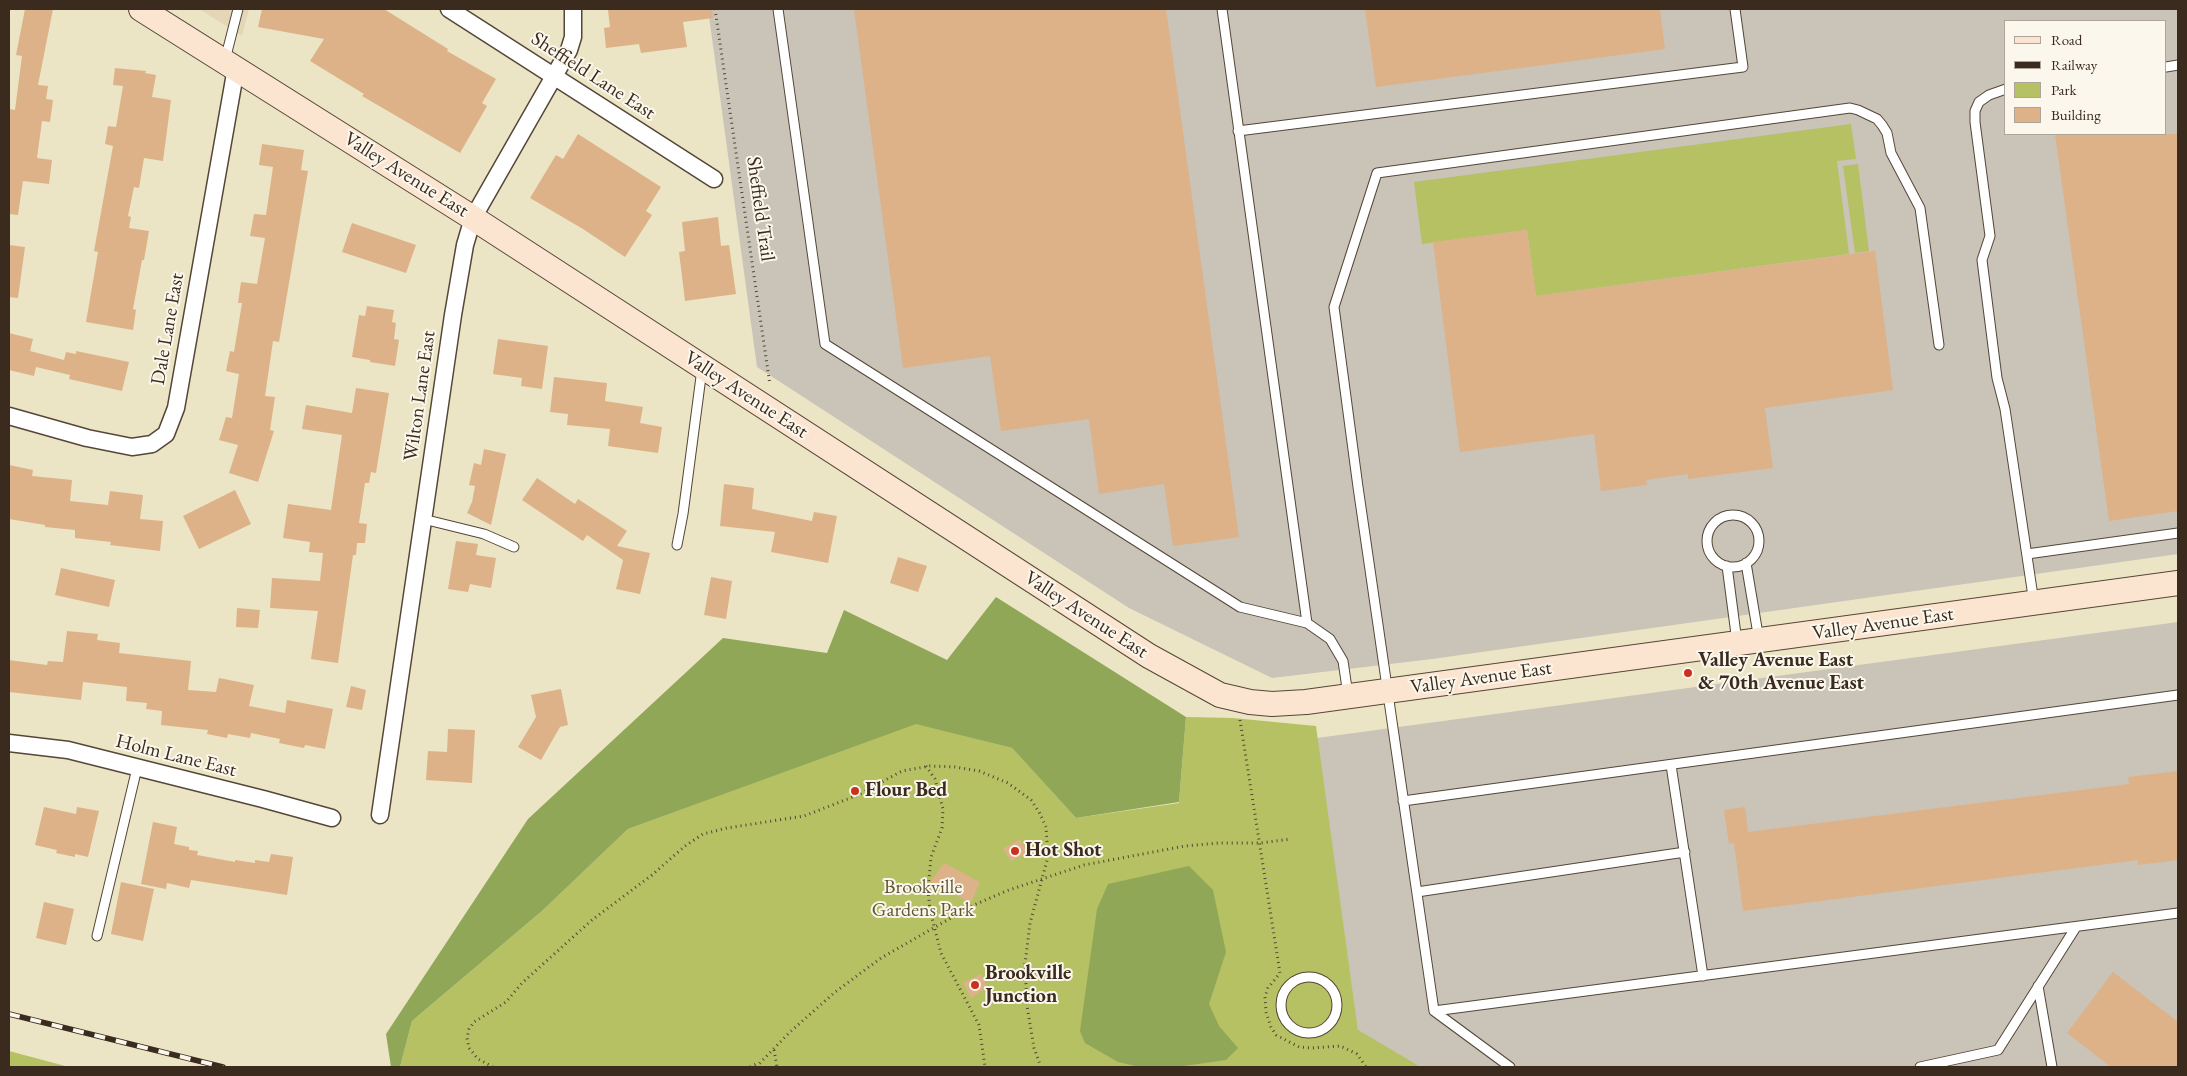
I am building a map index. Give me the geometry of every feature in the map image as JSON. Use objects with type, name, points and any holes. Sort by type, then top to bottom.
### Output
[{"type":"main road","name":"Valley Avenue East","points":[[141,9],[473,218],[1149,656],[1220,696],[1286,704],[2178,583]]},
{"type":"street","name":"Sheffield Lane East","points":[[448,9],[714,179]]},
{"type":"street","name":"Wilton Lane East","points":[[380,815],[461,268],[473,218],[555,77],[571,43],[573,9]]},
{"type":"street","name":"Dale Lane East","points":[[9,416],[87,438],[132,447],[152,444],[166,434],[176,408],[230,64]]},
{"type":"street","name":"Holm Lane East","points":[[9,743],[68,750],[332,818]]},
{"type":"lane","points":[[230,64],[238,9]]},
{"type":"lane","points":[[778,9],[825,344],[1240,607],[1307,623],[1330,639],[1343,661],[1348,696]]},
{"type":"lane","points":[[1222,9],[1307,623]]},
{"type":"lane","points":[[1238,131],[1743,66],[1735,9]]},
{"type":"lane","points":[[2004,90],[1989,95],[1979,102],[1975,111],[1990,236],[1982,260],[1997,378],[2005,409],[2034,603]]},
{"type":"lane","points":[[1510,1067],[1434,1012],[1334,307],[1377,173],[1850,108],[1858,110],[1877,119],[1884,129],[1891,153],[1920,208],[1939,345]]},
{"type":"lane","points":[[677,545],[683,514],[702,366]]},
{"type":"lane","points":[[1725,516],[1742,516],[1749,520],[1758,534],[1757,551],[1746,563],[1740,566],[1727,566],[1713,557],[1707,541],[1712,526],[1725,516]]},
{"type":"lane","points":[[423,519],[484,534],[514,547]]},
{"type":"lane","points":[[2026,554],[2178,533]]},
{"type":"lane","points":[[1746,563],[1748,642]]},
{"type":"lane","points":[[1727,566],[1748,642]]},
{"type":"lane","points":[[1403,801],[2178,695]]},
{"type":"lane","points":[[1671,765],[1703,976]]},
{"type":"lane","points":[[97,936],[137,768]]},
{"type":"lane","points":[[1417,892],[1685,852]]},
{"type":"lane","points":[[1434,1012],[2178,914]]},
{"type":"lane","points":[[1920,1067],[1998,1050],[2076,927]]},
{"type":"lane","points":[[1317,978],[1332,989],[1336,997],[1336,1015],[1331,1023],[1316,1033],[1298,1031],[1284,1019],[1281,1010],[1281,1000],[1284,991],[1298,979],[1317,978]]},
{"type":"lane","points":[[2038,986],[2052,1067]]},
{"type":"path","name":"Sheffield Trail","points":[[715,9],[774,413]]},
{"type":"path","points":[[1242,700],[1240,719],[1280,973],[1268,988],[1265,997],[1266,1012],[1271,1027],[1276,1035],[1299,1047],[1340,1046],[1357,1054],[1366,1067]]},
{"type":"path","points":[[925,766],[937,784],[943,809],[942,828],[931,857],[928,878],[929,902],[934,926],[946,962],[979,1025],[985,1067]]},
{"type":"path","points":[[493,1067],[478,1059],[469,1048],[467,1038],[469,1029],[474,1022],[506,1002],[522,983],[592,920],[652,875],[685,846],[703,834],[727,828],[804,816],[858,795],[902,772],[925,766],[955,766],[979,771],[1008,783],[1031,800],[1040,812],[1046,827],[1048,857],[1030,923],[1025,964],[1027,1006],[1034,1048],[1040,1067]]},
{"type":"path","points":[[756,1067],[790,1032],[834,993],[881,958],[972,906],[1042,878],[1084,865],[1185,846],[1219,843],[1260,843],[1291,839]]},
{"type":"path","points":[[774,1050],[776,1067]]},
{"type":"path","points":[[750,1067],[761,1062]]},
{"type":"shaded area","points":[[199,9],[249,9],[242,36]]},
{"type":"shaded area","points":[[708,9],[2178,9],[2178,554],[1432,659],[1272,678],[1129,608],[757,367]]},
{"type":"shaded area","points":[[2178,622],[2178,1067],[1421,1067],[1358,1031],[1317,738]]},
{"type":"green space","points":[[1851,124],[1856,159],[1837,161],[1849,254],[1536,296],[1527,230],[1422,244],[1414,182]]},
{"type":"green space","points":[[1858,164],[1869,251],[1855,253],[1843,166]]},
{"type":"green space","points":[[996,597],[1186,717],[1179,802],[1076,818],[1012,748],[916,724],[628,829],[542,911],[412,1021],[400,1067],[391,1067],[386,1034],[528,819],[723,638],[827,653],[844,610],[947,660]]},
{"type":"green space","name":"Brookville Gardens Park","points":[[1186,717],[1233,718],[1316,726],[1358,1030],[1421,1067],[400,1067],[412,1021],[542,911],[628,829],[916,723],[1012,748],[1076,818],[1179,803]]},
{"type":"green space","points":[[1189,866],[1213,890],[1226,952],[1209,1004],[1219,1026],[1238,1048],[1226,1060],[1177,1067],[1140,1067],[1118,1062],[1085,1043],[1080,1031],[1097,909],[1108,884]]},
{"type":"green space","points":[[9,1051],[69,1067],[9,1067]]},
{"type":"building","points":[[25,9],[53,9],[38,85],[48,86],[46,99],[53,100],[50,122],[42,121],[37,158],[52,160],[49,184],[23,181],[18,215],[9,214],[9,109],[15,110],[22,56],[16,55]]},
{"type":"building","points":[[262,9],[384,9],[448,49],[447,51],[496,79],[482,103],[487,106],[460,153],[362,96],[364,94],[310,61],[324,39],[258,27]]},
{"type":"building","points":[[712,9],[713,18],[683,22],[687,47],[641,53],[639,44],[606,48],[604,28],[610,27],[608,10]]},
{"type":"building","points":[[854,9],[1166,9],[1239,537],[1173,546],[1164,484],[1099,494],[1089,419],[1001,431],[990,356],[903,368]]},
{"type":"building","points":[[1365,9],[1660,9],[1665,49],[1376,87]]},
{"type":"building","points":[[115,68],[146,71],[145,73],[156,75],[152,97],[171,100],[163,161],[144,158],[139,188],[134,187],[128,216],[131,217],[129,228],[149,231],[133,309],[136,310],[133,330],[86,322],[98,252],[94,251],[113,146],[105,144],[108,126],[116,127],[123,86],[113,85]]},
{"type":"building","points":[[578,134],[661,187],[646,211],[652,215],[625,257],[583,229],[530,198],[556,155],[563,159]]},
{"type":"building","points":[[2178,134],[2178,511],[2109,521],[2055,135]]},
{"type":"building","points":[[262,144],[304,150],[301,170],[308,171],[279,342],[273,341],[265,396],[275,397],[270,430],[274,431],[258,482],[229,473],[238,445],[219,440],[226,417],[232,418],[239,374],[226,371],[230,351],[234,352],[242,303],[238,303],[241,282],[257,284],[265,238],[250,236],[254,214],[266,215],[273,167],[259,165]]},
{"type":"building","points":[[718,217],[721,246],[729,245],[736,294],[685,301],[679,252],[685,251],[682,222]]},
{"type":"building","points":[[352,223],[416,245],[406,273],[342,252]]},
{"type":"building","points":[[1527,230],[1536,296],[1875,251],[1893,390],[1765,408],[1773,468],[1688,479],[1688,474],[1646,480],[1647,485],[1601,491],[1594,434],[1460,452],[1433,242]]},
{"type":"building","points":[[9,245],[25,247],[18,298],[9,297]]},
{"type":"building","points":[[367,306],[394,310],[392,322],[396,323],[394,339],[399,340],[395,366],[352,357],[359,315],[365,316]]},
{"type":"building","points":[[9,333],[33,339],[30,351],[64,360],[66,352],[76,354],[76,351],[129,362],[122,391],[69,379],[70,375],[36,367],[34,376],[9,370]]},
{"type":"building","points":[[498,339],[548,346],[542,389],[521,386],[522,378],[493,374]]},
{"type":"building","points":[[554,377],[607,383],[605,401],[643,407],[640,423],[662,427],[658,453],[608,446],[610,429],[567,425],[568,414],[550,412]]},
{"type":"building","points":[[356,388],[389,393],[376,473],[371,472],[369,483],[365,483],[359,523],[367,524],[365,543],[357,543],[356,555],[353,555],[338,663],[311,659],[318,611],[270,608],[272,578],[320,581],[323,553],[309,552],[310,542],[283,538],[288,504],[331,510],[342,435],[302,429],[306,405],[352,413]]},
{"type":"building","points":[[484,449],[506,454],[491,525],[467,513],[472,502],[475,486],[469,485],[474,463],[481,465]]},
{"type":"building","points":[[9,465],[33,470],[32,476],[72,480],[70,501],[108,505],[110,491],[143,495],[140,519],[163,521],[160,551],[110,545],[111,542],[75,538],[75,530],[45,527],[45,525],[9,519]]},
{"type":"building","points":[[537,478],[575,504],[578,499],[627,531],[617,546],[650,553],[640,594],[616,589],[623,560],[587,535],[583,541],[522,500]]},
{"type":"building","points":[[724,484],[754,488],[752,509],[812,521],[814,512],[837,516],[828,563],[771,552],[775,532],[720,526]]},
{"type":"building","points":[[235,490],[251,524],[199,549],[183,516]]},
{"type":"building","points":[[456,541],[478,544],[476,555],[496,558],[491,588],[470,584],[468,592],[448,589]]},
{"type":"building","points":[[898,557],[927,566],[918,592],[890,583]]},
{"type":"building","points":[[61,568],[115,580],[109,607],[55,595]]},
{"type":"building","points":[[711,577],[732,581],[726,619],[704,615]]},
{"type":"building","points":[[237,608],[260,610],[258,628],[236,627]]},
{"type":"building","points":[[67,631],[98,634],[97,640],[120,643],[119,653],[191,661],[188,690],[216,692],[219,678],[254,685],[249,706],[285,713],[287,700],[333,709],[325,749],[305,745],[304,748],[279,743],[280,739],[251,733],[250,738],[228,734],[227,738],[207,734],[208,730],[161,725],[162,711],[146,709],[147,703],[126,701],[127,687],[83,682],[81,700],[9,692],[9,660],[47,665],[48,661],[63,662]]},
{"type":"building","points":[[351,686],[366,690],[362,710],[346,707]]},
{"type":"building","points":[[561,689],[568,725],[560,727],[541,760],[518,747],[536,717],[531,695]]},
{"type":"building","points":[[448,729],[475,730],[472,783],[426,780],[428,751],[447,752]]},
{"type":"building","points":[[2178,771],[2178,860],[2138,865],[2138,860],[1743,911],[1734,843],[1729,844],[1724,810],[1745,807],[1748,832],[2129,784],[2128,777]]},
{"type":"building","points":[[44,807],[76,814],[77,807],[99,811],[88,857],[75,854],[75,857],[56,853],[57,850],[35,845]]},
{"type":"building","points":[[153,822],[177,827],[174,844],[189,847],[189,850],[198,851],[197,855],[235,862],[235,860],[255,863],[255,860],[269,862],[271,854],[293,857],[287,895],[191,880],[189,888],[167,883],[166,889],[141,884]]},
{"type":"building","name":"Hot Shot","points":[[1020,839],[1027,853],[1011,861],[1003,849]]},
{"type":"building","points":[[944,863],[980,882],[971,903],[930,882]]},
{"type":"building","points":[[121,882],[154,889],[143,941],[111,934]]},
{"type":"building","points":[[44,902],[74,909],[66,945],[36,938]]},
{"type":"building","points":[[2113,972],[2178,1022],[2178,1067],[2111,1067],[2067,1033]]},
{"type":"building","points":[[981,974],[987,987],[971,998],[963,983]]},
{"type":"railway","points":[[9,1014],[223,1067]]},
{"type":"place","name":"Valley Avenue East & 70th Avenue East","points":[[1688,673]]},
{"type":"place","name":"Flour Bed","points":[[855,791]]},
{"type":"place","name":"Hot Shot","points":[[1015,851]]},
{"type":"place","name":"Brookville Junction","points":[[975,985]]}]
